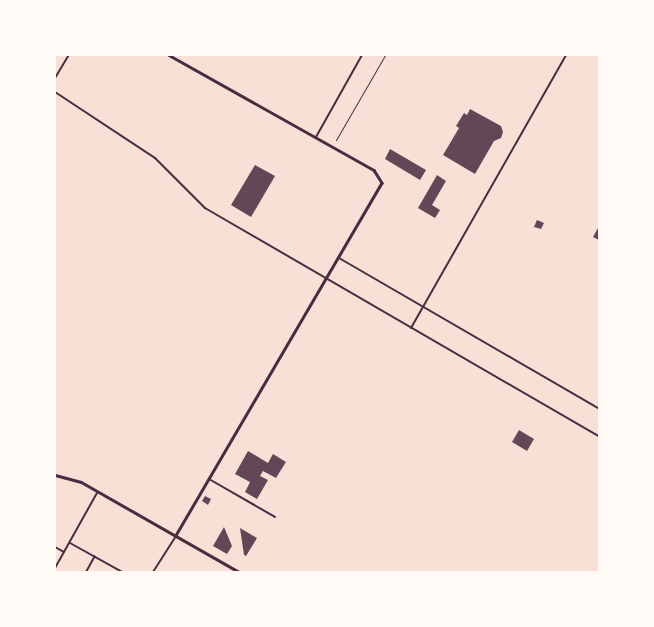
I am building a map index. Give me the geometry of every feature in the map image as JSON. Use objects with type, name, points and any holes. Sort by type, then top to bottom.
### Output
[{"type":"main road","points":[[55,475],[72,478],[99,491],[239,572]]},
{"type":"street","points":[[55,78],[68,55]]},
{"type":"street","points":[[153,572],[380,188],[381,178],[374,170],[169,55]]},
{"type":"street","points":[[316,138],[362,55]]},
{"type":"street","points":[[411,328],[566,55]]},
{"type":"street","points":[[55,92],[155,158],[205,208],[599,436]]},
{"type":"street","points":[[339,258],[599,409]]},
{"type":"street","points":[[209,479],[275,517]]},
{"type":"street","points":[[55,568],[99,491]]},
{"type":"street","points":[[70,543],[95,556],[117,571],[122,572]]},
{"type":"street","points":[[55,547],[64,552]]},
{"type":"street","points":[[86,572],[95,556]]},
{"type":"path","points":[[336,140],[385,55]]},
{"type":"building","points":[[470,109],[501,126],[503,132],[501,138],[494,141],[475,174],[443,155],[459,128],[456,126],[464,113],[467,115]]},
{"type":"building","points":[[390,149],[426,170],[420,180],[385,159]]},
{"type":"building","points":[[255,165],[275,176],[251,217],[231,205]]},
{"type":"building","points":[[437,175],[446,181],[432,205],[440,210],[435,218],[418,208]]},
{"type":"building","points":[[537,220],[544,223],[541,229],[534,227]]},
{"type":"building","points":[[599,226],[599,240],[593,237]]},
{"type":"building","points":[[519,430],[534,439],[527,451],[512,442]]},
{"type":"building","points":[[248,451],[268,463],[273,454],[286,462],[276,478],[263,471],[260,476],[268,480],[257,499],[245,492],[250,482],[235,474]]},
{"type":"building","points":[[205,496],[211,499],[208,505],[202,501]]},
{"type":"building","points":[[224,527],[232,546],[227,554],[213,546]]},
{"type":"building","points":[[240,528],[257,538],[246,556],[244,555]]}]
